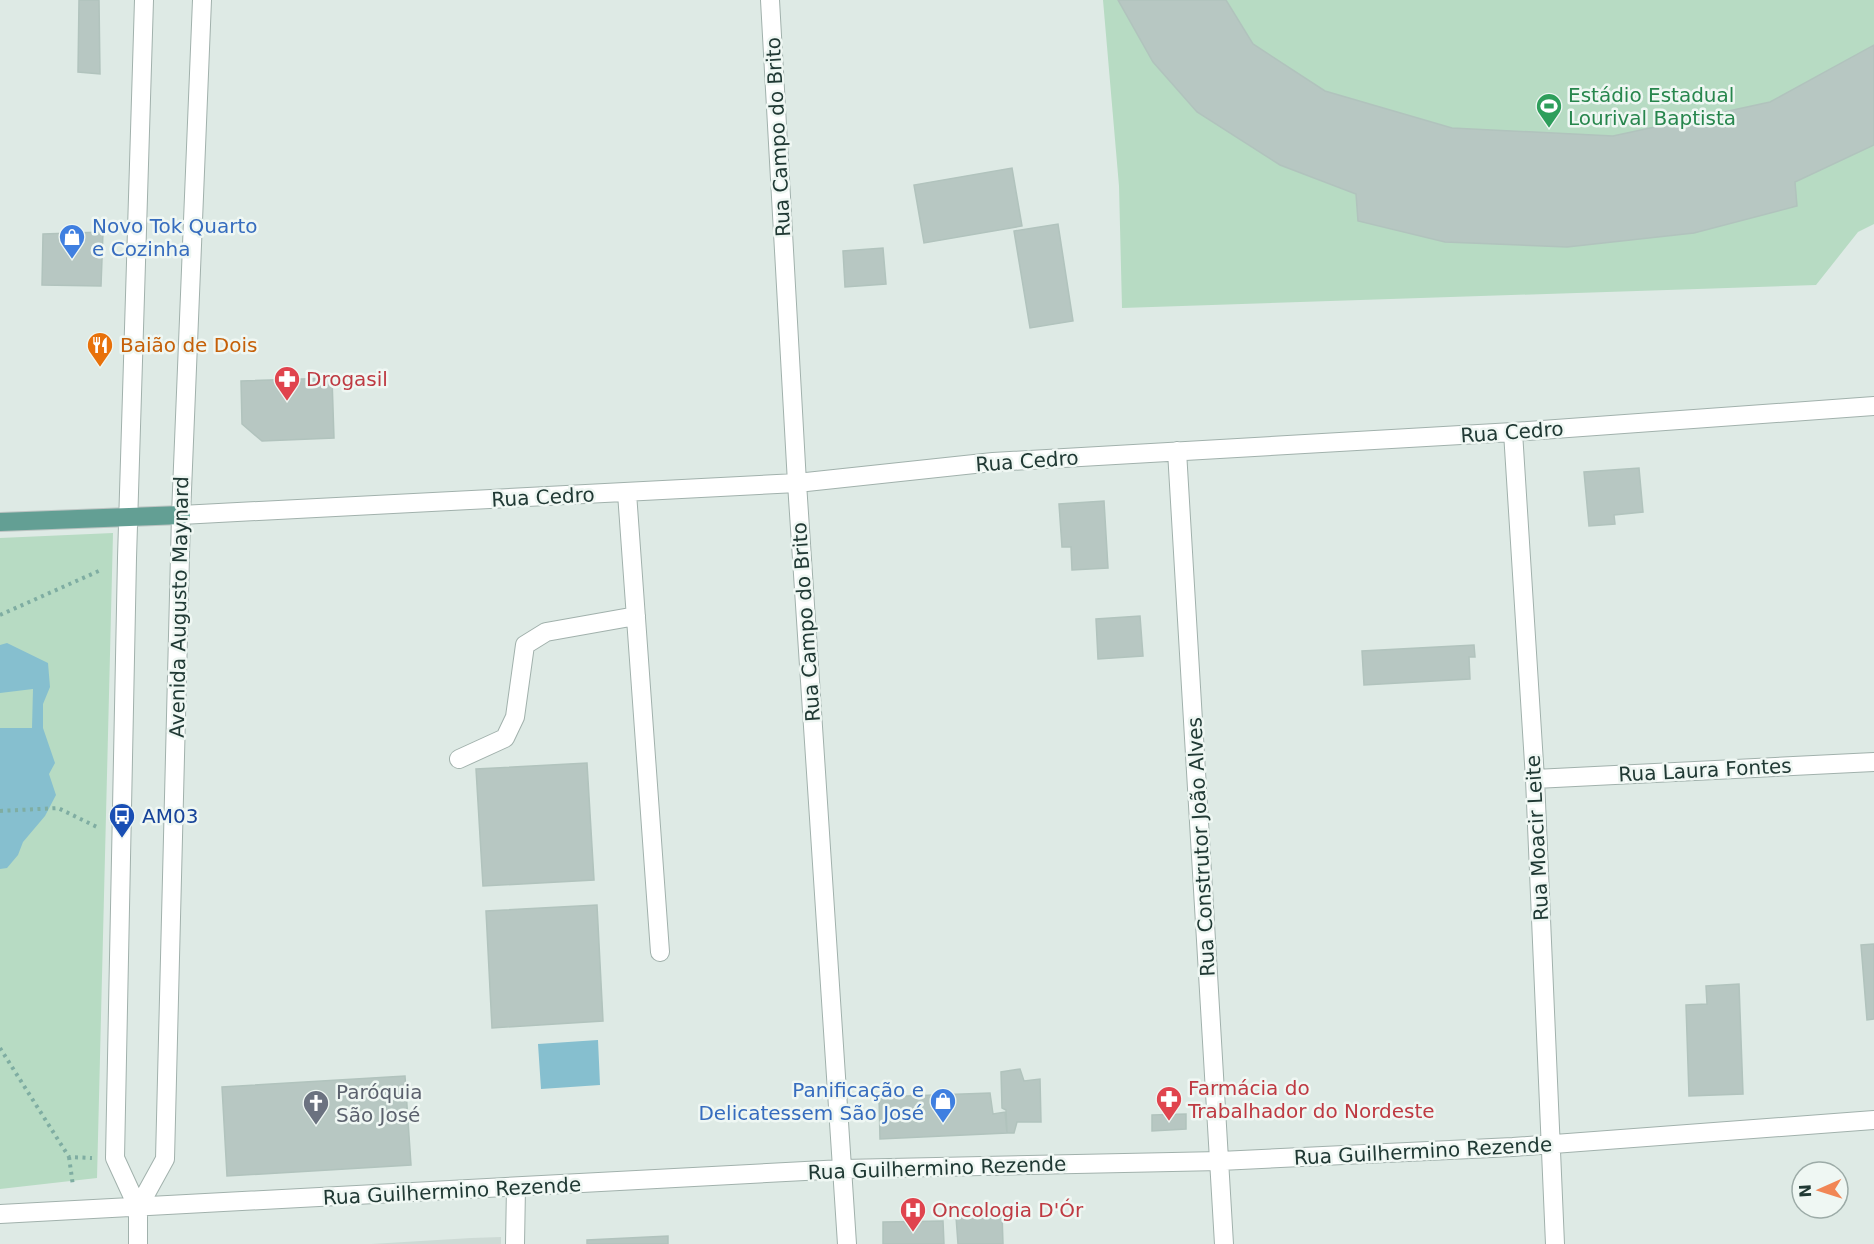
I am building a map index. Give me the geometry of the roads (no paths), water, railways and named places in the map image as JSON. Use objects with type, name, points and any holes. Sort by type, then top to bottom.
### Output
[{"type":"main road","points":[[0,522],[181,515]]},
{"type":"street","name":"Avenida Augusto Maynard","points":[[138,1244],[138,1208],[115,1158],[127,558],[144,0]]},
{"type":"street","name":"Avenida Augusto Maynard","points":[[138,1208],[165,1159],[181,515],[202,0]]},
{"type":"street","name":"Rua Campo do Brito","points":[[770,0],[797,483],[847,1244]]},
{"type":"street","name":"Rua Cedro","points":[[181,515],[797,483],[993,462],[1513,432],[1874,406]]},
{"type":"street","name":"Rua Moacir Leite","points":[[1513,432],[1535,778],[1555,1244]]},
{"type":"street","name":"Rua Construtor João Alves","points":[[1177,451],[1224,1244]]},
{"type":"street","points":[[627,493],[660,952]]},
{"type":"street","points":[[459,759],[505,738],[515,717],[525,645],[546,632],[636,616]]},
{"type":"street","name":"Rua Laura Fontes","points":[[1535,778],[1874,762]]},
{"type":"street","name":"Rua Guilhermino Rezende","points":[[0,1215],[843,1169],[1220,1161],[1550,1145],[1874,1120]]},
{"type":"street","points":[[515,1244],[516,1187]]},
{"type":"water","points":[[7,643],[48,663],[50,687],[43,704],[43,728],[55,763],[49,774],[56,795],[45,816],[23,842],[18,855],[7,868],[0,869],[0,728],[32,728],[33,689],[0,693],[0,645]]},
{"type":"water","points":[[598,1040],[600,1085],[541,1089],[538,1044]]},
{"type":"place","name":"Estádio Estadual Lourival Baptista","points":[[1549,129]]},
{"type":"place","name":"Novo Tok Quarto e Cozinha","points":[[72,260]]},
{"type":"place","name":"Baião de Dois","points":[[100,368]]},
{"type":"place","name":"Drogasil","points":[[287,402]]},
{"type":"place","name":"AM03","points":[[122,839]]},
{"type":"place","name":"Farmácia do Trabalhador do Nordeste","points":[[1169,1122]]},
{"type":"place","name":"Panificação e Delicatessem São José","points":[[943,1124]]},
{"type":"place","name":"Paróquia São José","points":[[316,1126]]},
{"type":"place","name":"Oncologia D'Ór","points":[[913,1233]]}]
